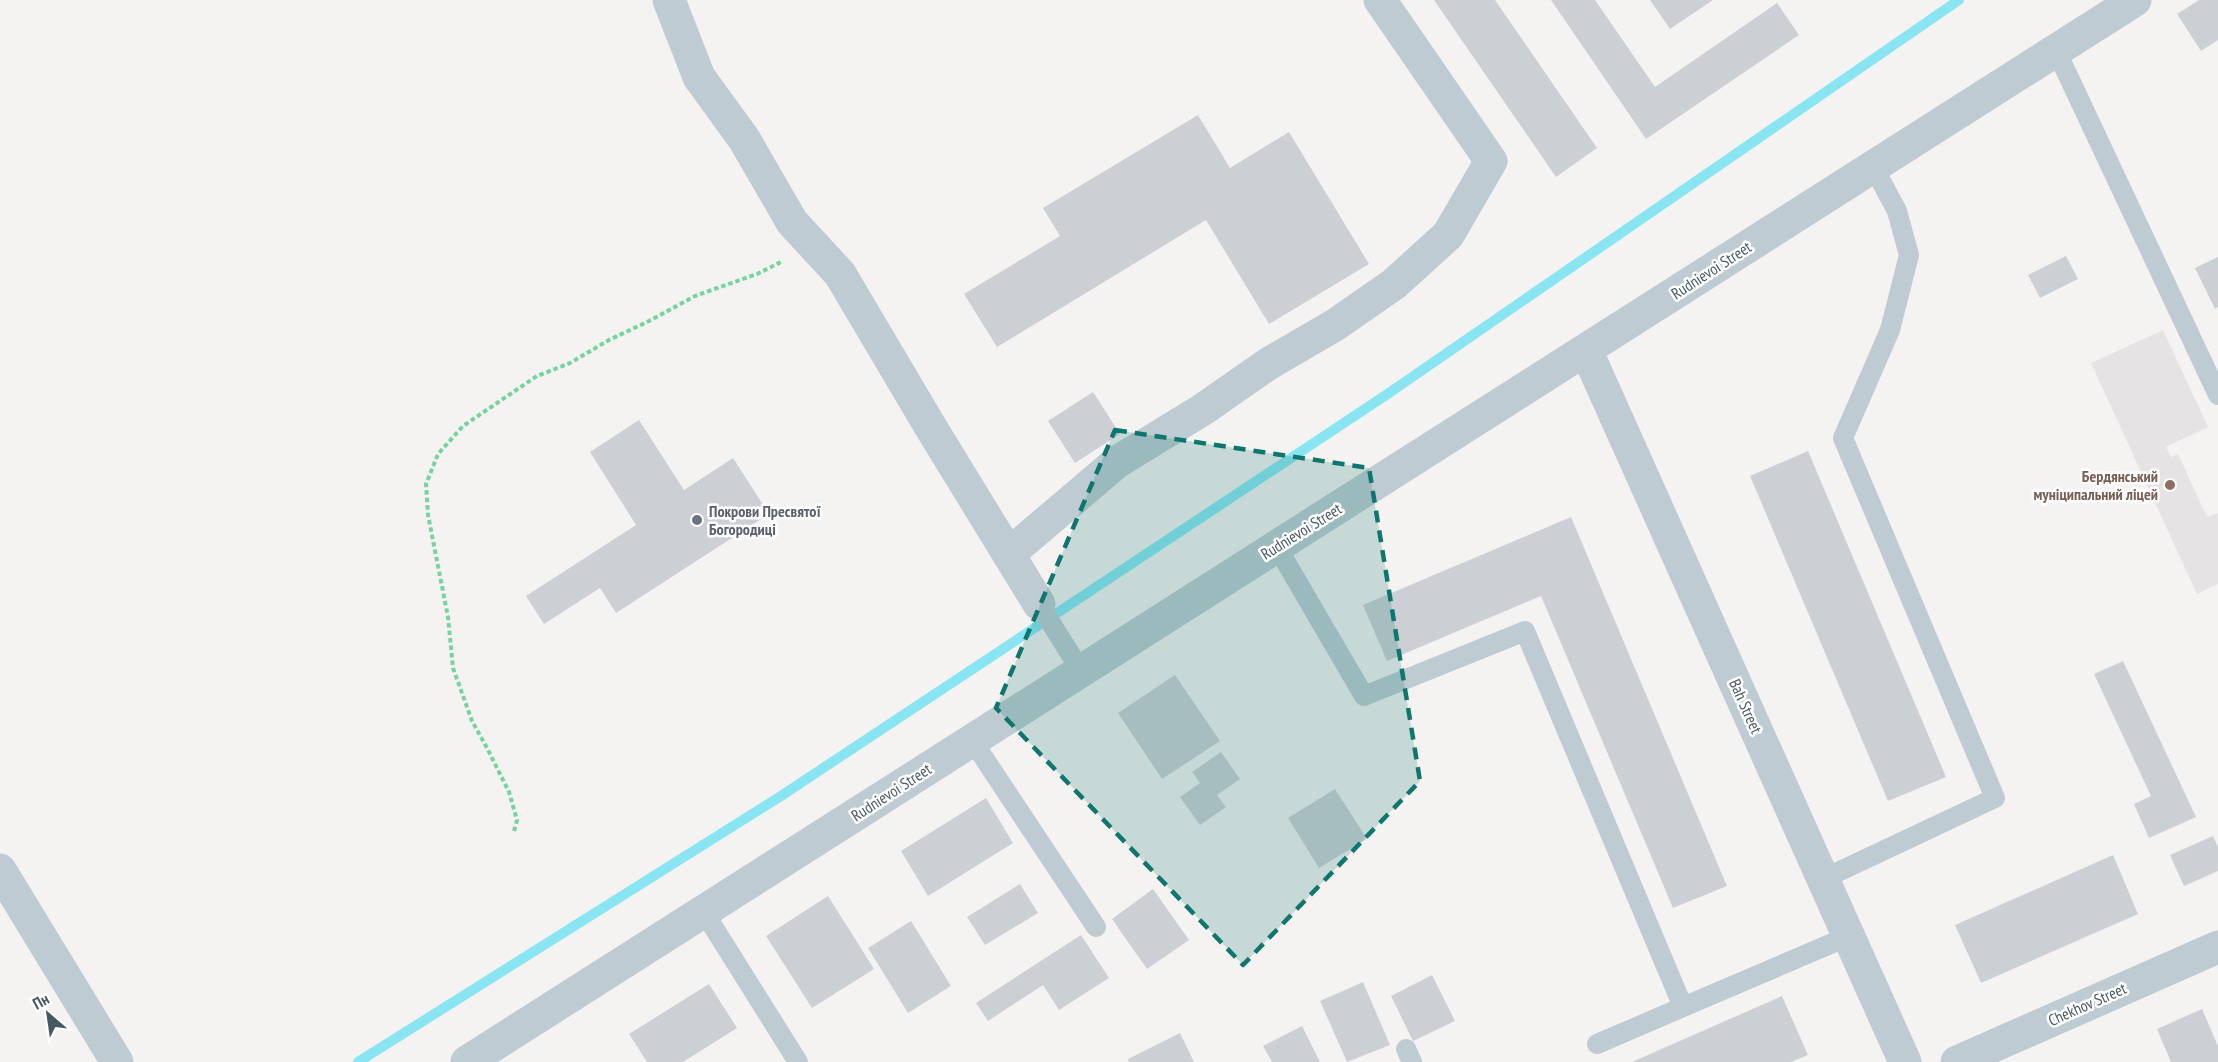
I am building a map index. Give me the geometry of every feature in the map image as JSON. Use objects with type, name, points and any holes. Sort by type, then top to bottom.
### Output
[{"type":"street","points":[[669,0],[699,78],[744,139],[792,222],[840,274],[1039,604]]},
{"type":"street","points":[[1009,554],[1117,462],[1202,410],[1268,364],[1335,325],[1394,284],[1448,236],[1491,161],[1380,0]]},
{"type":"street","name":"Rudnievoi Street","points":[[468,1062],[2135,0]]},
{"type":"street","name":"Bah Street","points":[[1586,350],[1905,1062]]},
{"type":"street","points":[[0,870],[117,1062]]},
{"type":"street","name":"Chekhov Street","points":[[1957,1062],[2218,947]]},
{"type":"lane","points":[[2056,50],[2218,395]]},
{"type":"lane","points":[[1823,879],[1995,798],[1843,438],[1890,330],[1909,255],[1897,211],[1873,166]]},
{"type":"lane","points":[[1277,547],[1364,696],[1525,631],[1683,1007]]},
{"type":"lane","points":[[1039,604],[1081,671]]},
{"type":"lane","points":[[972,740],[1096,927]]},
{"type":"lane","points":[[704,912],[798,1062]]},
{"type":"lane","points":[[1597,1044],[1849,936]]},
{"type":"path","points":[[514,831],[517,820],[509,792],[472,721],[453,668],[448,617],[428,515],[426,484],[438,454],[463,426],[537,376],[570,363],[609,340],[695,296],[757,274],[814,246]]},
{"type":"highlighted area","points":[[1115,430],[1369,468],[1420,781],[1243,965],[996,708]]},
{"type":"shaded area","name":"Бердянський муніципальний ліцей","points":[[2163,330],[2208,427],[2166,447],[2171,457],[2178,454],[2207,517],[2218,513],[2218,584],[2197,594],[2091,363]]},
{"type":"building","points":[[1434,0],[1495,0],[1597,148],[1556,177]]},
{"type":"building","points":[[1551,0],[1595,0],[1655,87],[1777,3],[1799,35],[1646,139]]},
{"type":"building","points":[[1650,0],[1713,0],[1670,29]]},
{"type":"building","points":[[2199,0],[2218,0],[2218,40],[2201,51],[2177,14]]},
{"type":"building","points":[[1198,115],[1230,168],[1289,132],[1369,264],[1269,324],[1206,220],[997,347],[964,294],[1060,236],[1043,208]]},
{"type":"building","points":[[2066,256],[2078,279],[2040,298],[2028,275]]},
{"type":"building","points":[[2218,257],[2218,307],[2215,309],[2195,268]]},
{"type":"building","points":[[1093,392],[1120,434],[1075,463],[1048,421]]},
{"type":"building","name":"Покрови Пресвятої Богородиці","points":[[639,420],[684,490],[733,458],[769,514],[616,613],[600,588],[544,624],[526,596],[636,525],[590,452]]},
{"type":"building","points":[[1808,451],[1946,777],[1888,801],[1750,476]]},
{"type":"building","points":[[1571,517],[1727,886],[1673,908],[1541,596],[1387,661],[1363,605]]},
{"type":"building","points":[[2123,661],[2196,817],[2149,838],[2134,804],[2151,796],[2094,674]]},
{"type":"building","points":[[1175,675],[1220,741],[1162,779],[1118,713]]},
{"type":"building","points":[[1221,752],[1240,779],[1217,795],[1226,807],[1200,825],[1180,797],[1200,783],[1192,772]]},
{"type":"building","points":[[1335,789],[1367,839],[1319,868],[1288,818]]},
{"type":"building","points":[[986,798],[1013,843],[928,896],[901,851]]},
{"type":"building","points":[[2213,836],[2218,847],[2218,871],[2184,886],[2170,855]]},
{"type":"building","points":[[2113,855],[2138,914],[1981,983],[1955,925]]},
{"type":"building","points":[[1020,884],[1038,913],[985,945],[967,917]]},
{"type":"building","points":[[1153,889],[1189,940],[1147,969],[1112,919]]},
{"type":"building","points":[[828,896],[874,969],[812,1008],[766,936]]},
{"type":"building","points":[[911,921],[951,986],[908,1013],[868,948]]},
{"type":"building","points":[[1081,935],[1109,978],[1059,1010],[1043,985],[988,1021],[976,1003]]},
{"type":"building","points":[[1432,975],[1455,1021],[1413,1041],[1391,996]]},
{"type":"building","points":[[1363,982],[1390,1045],[1347,1062],[1320,1001]]},
{"type":"building","points":[[709,984],[737,1028],[683,1062],[647,1062],[629,1034]]},
{"type":"building","points":[[1782,996],[1808,1055],[1791,1062],[1632,1062]]},
{"type":"building","points":[[2202,1009],[2218,1046],[2218,1062],[2171,1062],[2157,1029]]},
{"type":"building","points":[[1302,1026],[1320,1062],[1272,1062],[1263,1046]]},
{"type":"building","points":[[1180,1033],[1194,1062],[1129,1062],[1128,1059]]},
{"type":"waterway","points":[[358,1062],[781,796],[1389,393],[1959,0]]},
{"type":"place","name":"Бердянський муніципальний ліцей","points":[[2170,485]]},
{"type":"place","name":"Покрови Пресвятої Богородиці","points":[[697,520]]}]
